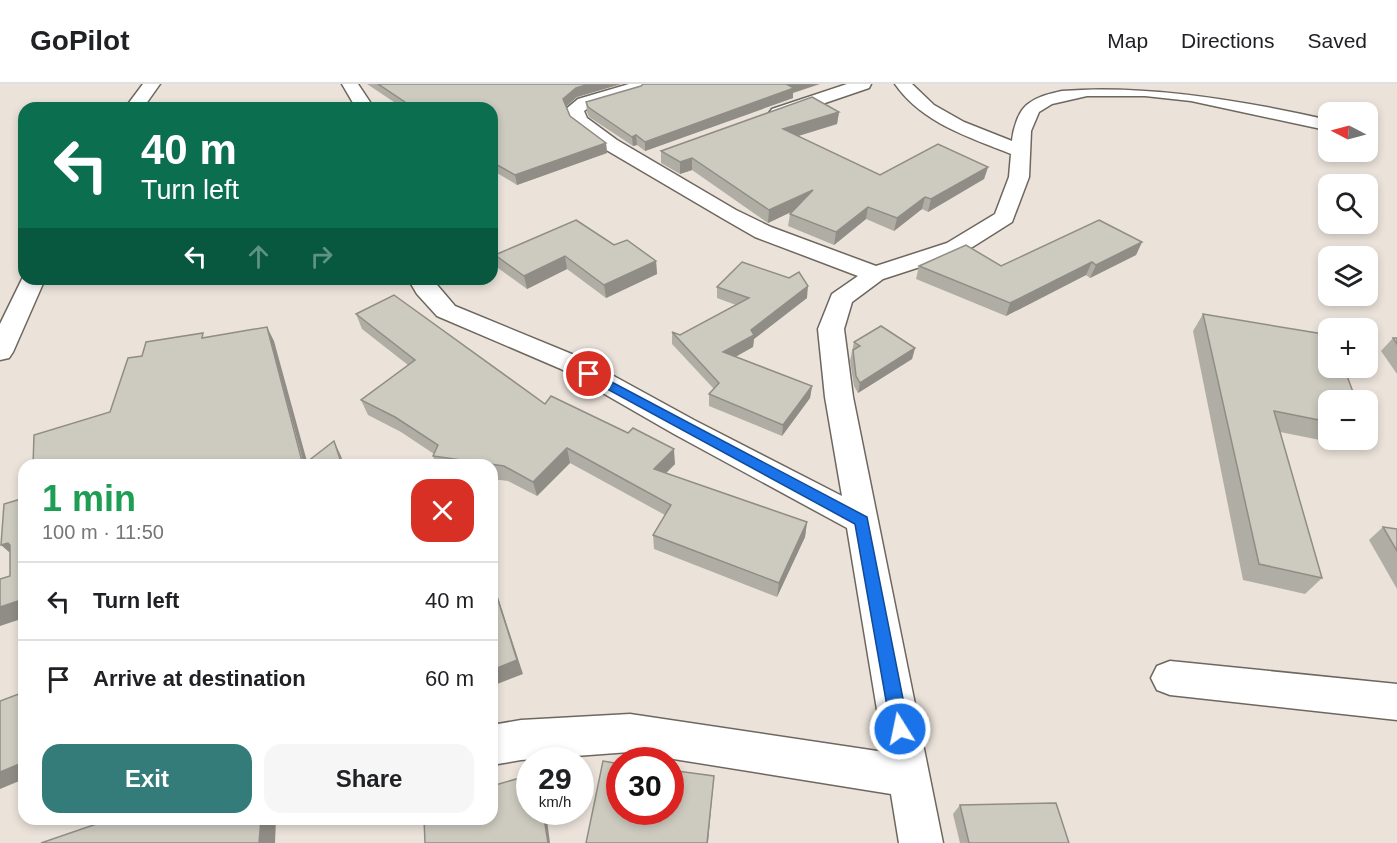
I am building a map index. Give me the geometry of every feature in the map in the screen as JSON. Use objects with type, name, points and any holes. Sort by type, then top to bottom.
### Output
[{"type":"street","points":[[138,102],[152,84]]},
{"type":"street","points":[[350,84],[361,102]]},
{"type":"street","points":[[637,84],[635,89],[584,103],[575,110],[579,121],[610,144],[763,232],[875,274]]},
{"type":"street","points":[[766,118],[863,84]]},
{"type":"street","points":[[903,84],[928,109],[1020,151]]},
{"type":"street","points":[[921,843],[839,397],[831,329],[841,298],[875,274],[955,248],[1004,218],[1019,177],[1022,131],[1032,109],[1046,100],[1087,91],[1145,91],[1191,96],[1318,123]]},
{"type":"street","points":[[642,162],[662,154]]},
{"type":"street","points":[[0,352],[30,285]]},
{"type":"street","points":[[423,285],[446,311],[570,363],[684,427],[862,521]]},
{"type":"street","points":[[1170,678],[1397,702]]},
{"type":"street","points":[[498,744],[521,740],[630,733],[908,776]]},
{"type":"building","points":[[378,84],[589,84],[576,88],[563,99],[570,116],[606,143],[515,175],[498,165],[498,102],[405,102]]},
{"type":"building","points":[[643,84],[792,84],[788,85],[794,88],[645,142],[636,135],[632,137],[588,107],[586,102]]},
{"type":"building","points":[[812,97],[839,112],[783,129],[880,175],[938,144],[988,167],[931,199],[925,197],[897,218],[868,207],[836,232],[790,214],[813,190],[769,210],[692,158],[680,162],[661,151]]},
{"type":"building","points":[[576,220],[614,245],[627,240],[656,261],[604,285],[565,256],[524,276],[498,257],[498,254]]},
{"type":"building","points":[[1099,220],[1142,242],[1096,265],[1092,262],[1010,303],[919,266],[966,245],[1001,266]]},
{"type":"building","points":[[742,262],[789,278],[799,272],[808,286],[751,330],[754,335],[723,352],[812,386],[783,425],[709,394],[719,383],[672,332],[680,335],[749,298],[717,287]]},
{"type":"building","points":[[394,295],[545,404],[551,396],[628,433],[633,428],[674,449],[654,469],[807,522],[779,583],[653,535],[671,505],[567,448],[533,482],[504,466],[498,465],[498,459],[454,459],[433,456],[438,445],[395,417],[361,400],[415,360],[356,314]]},
{"type":"building","points":[[1203,314],[1318,333],[1318,378],[1348,378],[1352,390],[1318,390],[1318,420],[1274,411],[1322,578],[1259,564]]},
{"type":"building","points":[[881,326],[915,348],[860,383],[856,376],[853,350],[860,346],[854,342]]},
{"type":"building","points":[[267,327],[301,459],[33,459],[34,435],[110,412],[128,358],[142,356],[146,342],[203,333],[202,338]]},
{"type":"building","points":[[334,441],[340,459],[311,459]]},
{"type":"building","points":[[18,500],[18,601],[0,607],[0,579],[10,576],[10,545],[8,543],[1,545],[4,504]]},
{"type":"building","points":[[1383,527],[1397,529],[1397,551]]},
{"type":"building","points":[[498,600],[517,660],[498,668]]},
{"type":"building","points":[[18,694],[18,764],[0,772],[0,701]]},
{"type":"building","points":[[603,761],[606,762],[606,825],[684,825],[684,772],[714,776],[707,843],[586,843],[590,825],[594,825],[594,804]]},
{"type":"building","points":[[516,779],[516,825],[545,825],[548,843],[425,843],[424,825],[498,825],[498,784]]},
{"type":"building","points":[[1056,803],[1069,843],[969,843],[960,805]]},
{"type":"building","points":[[94,825],[260,825],[259,843],[41,843]]},
{"type":"route","points":[[589,374],[862,521],[900,729]]}]
